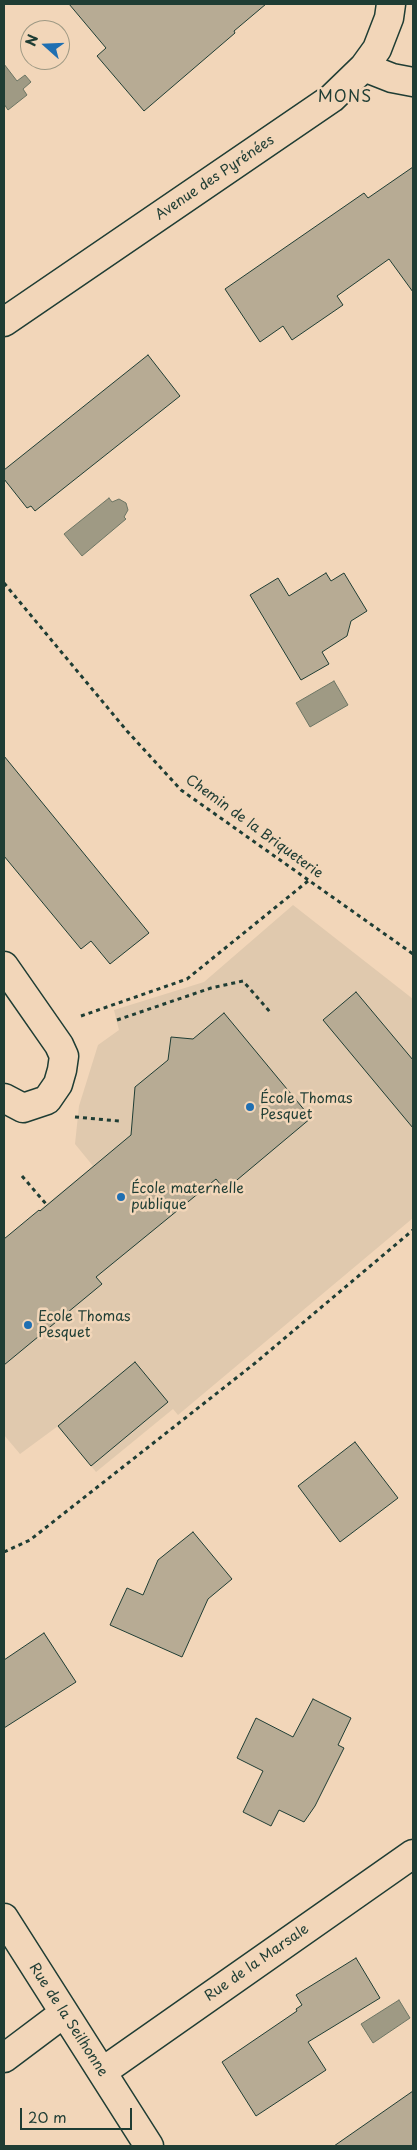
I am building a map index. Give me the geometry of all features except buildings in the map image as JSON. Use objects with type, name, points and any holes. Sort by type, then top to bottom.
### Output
[{"type":"street","name":"Avenue des Pyrénées","points":[[4,322],[332,98],[364,68],[377,49],[389,18],[391,4]]},
{"type":"street","points":[[364,68],[392,78],[413,82]]},
{"type":"street","points":[[4,966],[47,1027],[64,1056],[58,1084],[47,1100],[24,1108],[4,1098]]},
{"type":"street","name":"Rue de la Marsale","points":[[102,2072],[413,1854]]},
{"type":"street","name":"Rue de la Seilhonne","points":[[4,1918],[149,2146]]},
{"type":"street","points":[[4,2058],[64,2013]]},
{"type":"path","name":"Chemin de la Briqueterie","points":[[4,583],[127,731],[180,790],[413,954]]},
{"type":"path","points":[[47,1027],[187,979],[308,881]]},
{"type":"path","points":[[117,1020],[211,988],[243,981],[270,1012]]},
{"type":"path","points":[[47,1100],[78,1119],[119,1121]]},
{"type":"path","points":[[22,1176],[46,1204]]},
{"type":"path","points":[[4,1552],[30,1540],[254,1364],[413,1230]]},
{"type":"shaded area","points":[[4,64],[17,81],[25,75],[31,82],[23,89],[27,95],[8,110],[4,104]]},
{"type":"shaded area","points":[[109,498],[112,502],[119,499],[126,503],[128,510],[124,517],[126,519],[82,556],[64,534]]},
{"type":"shaded area","points":[[334,681],[348,705],[310,727],[296,703]]},
{"type":"shaded area","points":[[293,905],[413,999],[413,1218],[178,1415],[173,1409],[96,1472],[58,1426],[20,1454],[4,1435],[4,1239],[93,1166],[75,1144],[79,1106],[98,1045],[119,1030],[114,1010],[204,982]]},
{"type":"shaded area","points":[[399,2000],[410,2018],[373,2043],[361,2024]]},
{"type":"place","name":"École Thomas Pesquet","points":[[250,1107]]},
{"type":"place","name":"École maternelle publique","points":[[121,1197]]},
{"type":"place","name":"Ecole Thomas Pesquet","points":[[28,1325]]},
{"type":"district","name":"MONS","points":[[345,98]]}]
